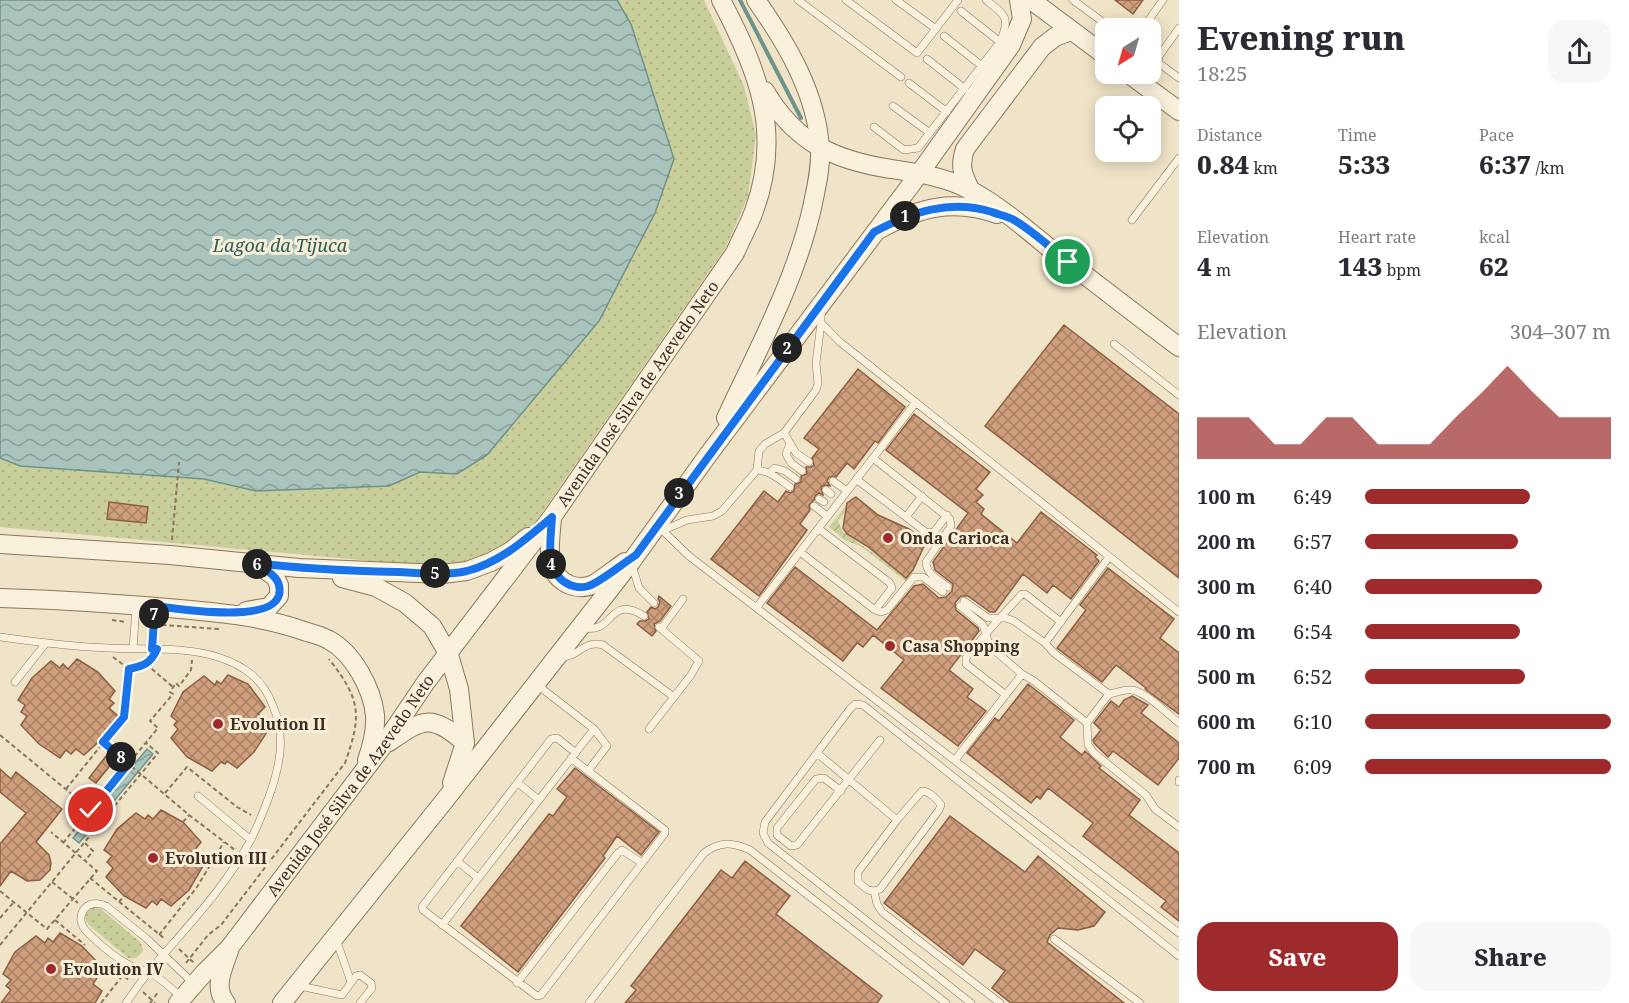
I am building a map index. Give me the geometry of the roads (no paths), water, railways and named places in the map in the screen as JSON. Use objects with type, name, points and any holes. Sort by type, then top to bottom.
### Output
[{"type":"street","name":"Avenida José Silva de Azevedo Neto","points":[[180,1000],[230,947],[363,773],[426,682],[552,517],[735,253],[754,212],[762,181],[767,143],[765,108],[756,76],[735,26],[721,0]]},
{"type":"street","points":[[708,454],[793,274],[819,178],[820,149],[806,88],[784,41],[756,0]]},
{"type":"street","points":[[271,1003],[291,992],[660,528],[708,454],[919,174],[983,71],[1011,45],[1020,26],[1022,11],[1019,0]]},
{"type":"street","points":[[1031,0],[1095,48]]},
{"type":"street","points":[[972,190],[962,173],[961,163],[965,149],[1042,47],[1061,33],[1071,31]]},
{"type":"street","points":[[756,76],[786,121],[806,140],[820,149],[855,162],[940,178],[972,190],[1179,347]]},
{"type":"street","points":[[1143,84],[1179,111]]},
{"type":"street","points":[[874,232],[901,218],[927,209],[946,206],[966,206],[1013,219]]},
{"type":"street","points":[[552,517],[550,559],[556,575],[569,585],[585,587],[593,584],[634,558]]},
{"type":"street","points":[[0,544],[170,555],[300,568],[441,573],[467,571],[491,562],[512,551],[552,517]]},
{"type":"street","points":[[224,621],[269,607],[279,596],[279,585],[275,577],[256,563]]},
{"type":"street","points":[[300,568],[376,587],[405,603],[432,626],[448,655],[459,689],[465,743],[445,800]]},
{"type":"street","points":[[0,598],[135,614],[224,621],[266,618],[329,640],[353,659],[362,675],[375,714],[373,744],[363,773]]},
{"type":"street","points":[[382,747],[423,722],[436,723],[449,729],[465,743]]},
{"type":"street","points":[[226,1003],[221,997],[220,985],[221,974],[230,947]]},
{"type":"lane","points":[[798,0],[901,77]]},
{"type":"lane","points":[[846,0],[917,53],[958,5]]},
{"type":"lane","points":[[896,0],[936,29]]},
{"type":"lane","points":[[946,0],[958,5],[1000,42]]},
{"type":"lane","points":[[874,127],[904,150],[918,148],[965,88],[983,71],[1000,42],[1007,23],[1005,15],[986,0]]},
{"type":"lane","points":[[1073,0],[1097,18]]},
{"type":"lane","points":[[1150,18],[1163,0]]},
{"type":"lane","points":[[1179,28],[1158,60],[1179,78]]},
{"type":"lane","points":[[944,36],[983,71]]},
{"type":"lane","points":[[927,59],[965,88]]},
{"type":"lane","points":[[909,83],[947,112]]},
{"type":"lane","points":[[893,106],[930,133]]},
{"type":"lane","points":[[1132,220],[1179,158]]},
{"type":"lane","points":[[821,303],[816,390],[784,433],[765,444],[759,451],[757,470],[719,514],[660,528],[688,556],[1179,933]]},
{"type":"lane","points":[[821,323],[840,342],[1179,612]]},
{"type":"lane","points":[[1114,344],[1179,395]]},
{"type":"lane","points":[[757,607],[916,402]]},
{"type":"lane","points":[[784,433],[796,453],[809,462]]},
{"type":"lane","points":[[790,443],[786,454],[787,459],[802,471]]},
{"type":"lane","points":[[800,552],[875,610],[881,612],[887,610],[914,577],[919,576],[946,590],[928,572],[926,561],[951,526],[950,519],[873,458]]},
{"type":"lane","points":[[769,473],[775,468],[780,469],[796,479]]},
{"type":"lane","points":[[757,470],[769,473],[790,487]]},
{"type":"lane","points":[[856,479],[930,534],[947,515]]},
{"type":"lane","points":[[833,481],[847,491]]},
{"type":"lane","points":[[906,517],[922,495]]},
{"type":"lane","points":[[814,506],[827,516]]},
{"type":"lane","points":[[819,529],[890,584],[892,588],[890,592],[875,610]]},
{"type":"lane","points":[[1045,643],[1109,557]]},
{"type":"lane","points":[[634,558],[639,588],[654,603]]},
{"type":"lane","points":[[1006,695],[966,664],[966,658],[998,617],[1011,608],[1022,594],[1061,622]]},
{"type":"lane","points":[[649,729],[691,675],[699,661],[660,628],[683,599]]},
{"type":"lane","points":[[1087,723],[994,650],[988,641],[983,625],[962,603],[988,618],[998,617],[1014,621],[1108,694]]},
{"type":"lane","points":[[581,627],[595,630],[618,611],[627,609],[644,616]]},
{"type":"lane","points":[[133,648],[135,614]]},
{"type":"lane","points":[[154,615],[154,649]]},
{"type":"lane","points":[[0,638],[108,648],[193,652],[216,656],[254,675],[268,694],[278,716],[282,735],[280,756],[275,778],[251,840],[242,856],[199,914],[149,972],[126,1003]]},
{"type":"lane","points":[[15,682],[46,643]]},
{"type":"lane","points":[[558,657],[573,656],[586,645],[594,643],[603,645],[674,697]]},
{"type":"lane","points":[[955,760],[1022,674]]},
{"type":"lane","points":[[536,684],[594,729],[607,746],[588,771]]},
{"type":"lane","points":[[1179,723],[1142,694],[1133,690],[1108,694],[1087,723],[1087,738],[1094,753],[1146,795],[1155,809],[1179,826]]},
{"type":"lane","points":[[971,1003],[768,843],[763,833],[765,822],[855,704],[863,705],[1179,956]]},
{"type":"lane","points":[[442,925],[594,729]]},
{"type":"lane","points":[[553,738],[556,738],[573,755],[588,771],[656,822],[665,830],[665,833],[541,995],[534,995],[422,907],[553,738]]},
{"type":"lane","points":[[841,791],[824,778],[816,779],[777,828],[777,835],[790,846],[797,845],[850,780],[880,740]]},
{"type":"lane","points":[[817,753],[897,820]]},
{"type":"lane","points":[[518,783],[539,800]]},
{"type":"lane","points":[[922,791],[926,791],[941,805],[879,889],[868,890],[858,882],[858,872],[897,820],[922,791]]},
{"type":"lane","points":[[198,796],[251,840]]},
{"type":"lane","points":[[589,1003],[704,853],[724,843],[737,844],[750,849],[946,1003]]},
{"type":"lane","points":[[517,983],[618,853],[622,850],[627,851],[642,863]]},
{"type":"lane","points":[[457,861],[478,878]]},
{"type":"lane","points":[[874,891],[877,904],[882,912],[1000,1003]]},
{"type":"lane","points":[[180,1000],[166,984],[149,972],[125,962],[87,932],[81,924],[80,916],[84,908],[92,903],[106,906],[146,938],[179,970],[200,978]]},
{"type":"lane","points":[[335,937],[351,982]]},
{"type":"lane","points":[[1054,939],[1140,1003]]},
{"type":"lane","points":[[336,1003],[356,976],[360,975],[371,983],[372,988],[360,1003]]},
{"type":"lane","points":[[291,992],[342,995]]},
{"type":"water","name":"Lagoa da Tijuca","points":[[0,0],[617,0],[631,24],[674,159],[655,213],[599,321],[487,455],[457,474],[420,472],[389,486],[256,491],[204,479],[20,466],[0,458]]},
{"type":"water","points":[[147,749],[153,754],[79,843],[73,838]]},
{"type":"waterway","points":[[740,0],[801,118]]},
{"type":"place","name":"Onda Carioca","points":[[888,538]]},
{"type":"place","name":"Casa Shopping","points":[[890,646]]},
{"type":"place","name":"Evolution II","points":[[218,724]]},
{"type":"place","name":"Evolution III","points":[[153,858]]},
{"type":"place","name":"Evolution IV","points":[[51,969]]}]
